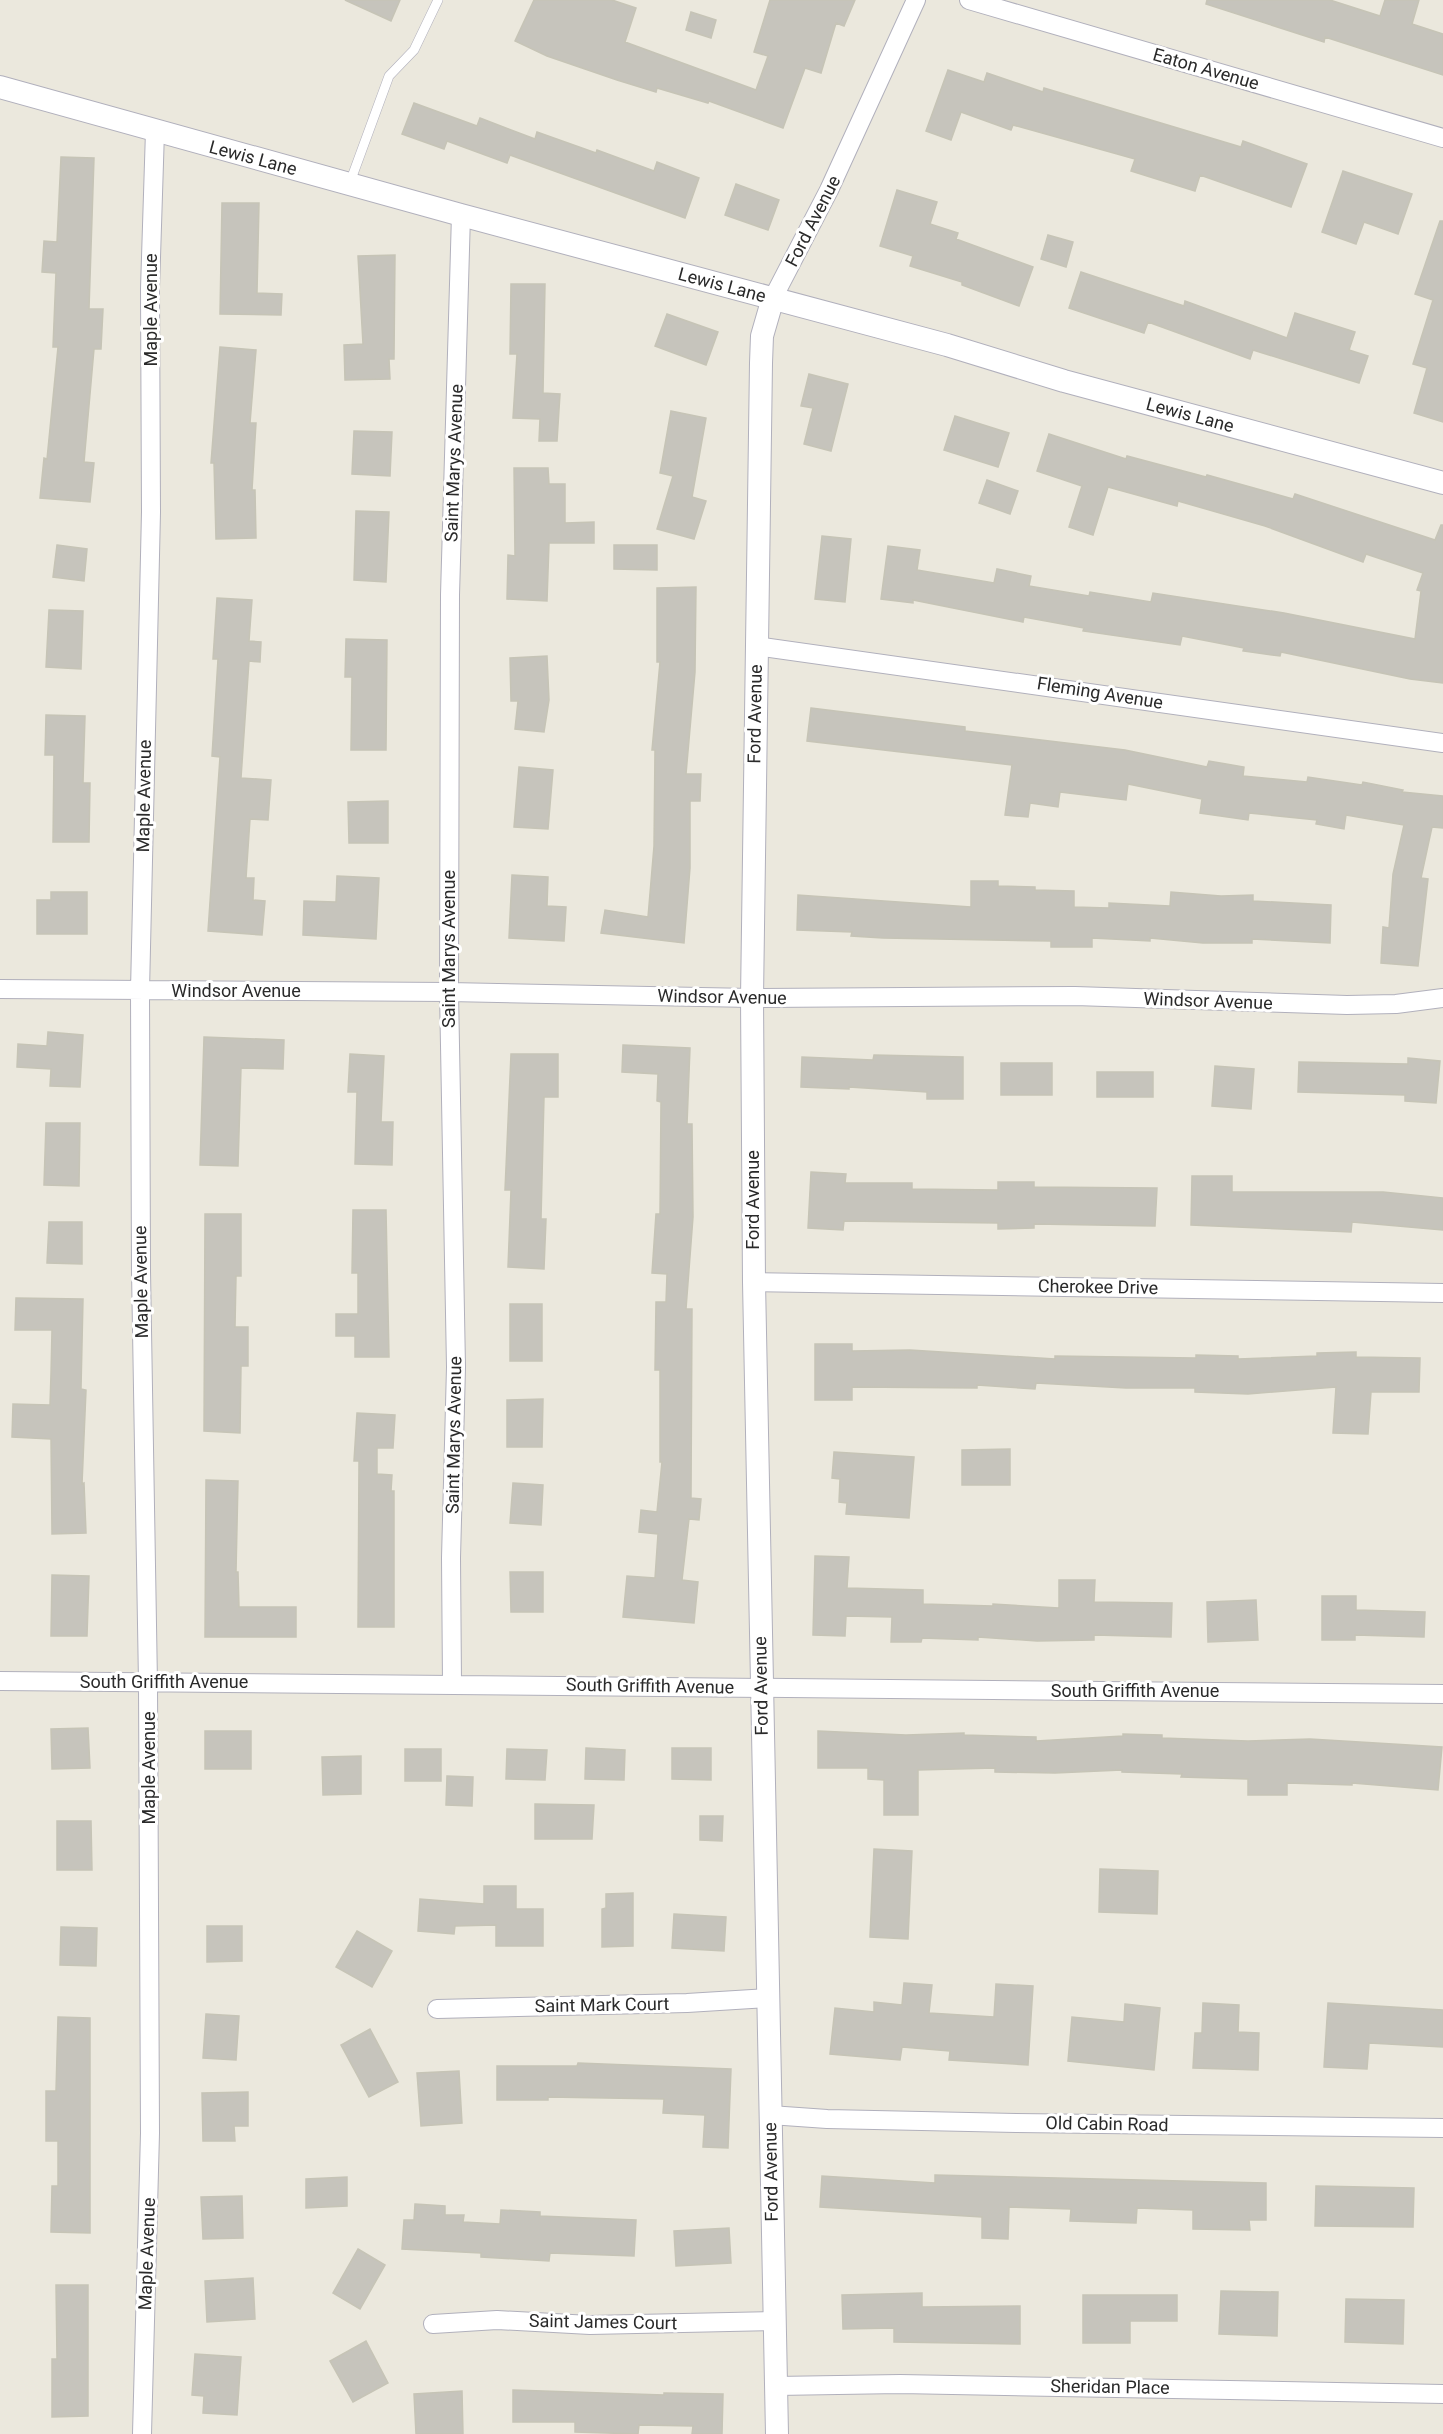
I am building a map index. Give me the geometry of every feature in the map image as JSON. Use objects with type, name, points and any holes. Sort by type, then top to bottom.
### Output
[{"type":"street","name":"Ford Avenue","points":[[777,2434],[760,1688],[754,1281],[752,998],[762,336],[773,298],[830,190],[916,0]]},
{"type":"street","name":"Eaton Avenue","points":[[969,0],[1443,138]]},
{"type":"street","name":"Lewis Lane","points":[[0,87],[1443,483]]},
{"type":"street","name":"Maple Avenue","points":[[142,2434],[150,2133],[148,1683],[141,1271],[140,991],[151,512],[150,289],[155,131]]},
{"type":"street","name":"Saint Marys Avenue","points":[[452,1683],[451,1558],[456,1367],[448,992],[450,595],[461,215]]},
{"type":"street","name":"Fleming Avenue","points":[[756,646],[1443,743]]},
{"type":"street","name":"Windsor Avenue","points":[[0,989],[448,992],[752,998],[1075,996],[1347,1005],[1396,1004],[1443,998]]},
{"type":"street","name":"Cherokee Drive","points":[[754,1281],[1443,1293]]},
{"type":"street","name":"South Griffith Avenue","points":[[0,1681],[452,1683],[1443,1694]]},
{"type":"street","name":"Saint Mark Court","points":[[437,2009],[687,2003],[768,1998]]},
{"type":"street","name":"Old Cabin Road","points":[[770,2115],[827,2119],[1017,2123],[1443,2128]]},
{"type":"street","name":"Saint James Court","points":[[433,2324],[497,2320],[590,2325],[774,2321]]},
{"type":"street","name":"Sheridan Place","points":[[776,2385],[924,2384],[1443,2394]]},
{"type":"lane","points":[[350,184],[389,76],[414,51],[438,0]]},
{"type":"building","points":[[345,0],[400,0],[391,21]]},
{"type":"building","points":[[534,0],[612,0],[636,8],[625,42],[756,90],[768,56],[754,52],[770,0],[855,0],[844,26],[836,23],[821,73],[805,68],[783,128],[709,101],[708,103],[657,88],[656,92],[617,80],[547,56],[515,41]]},
{"type":"building","points":[[1207,0],[1330,0],[1380,16],[1385,0],[1419,0],[1412,24],[1443,34],[1443,75],[1325,37],[1324,42],[1206,4]]},
{"type":"building","points":[[691,12],[716,20],[711,38],[686,30]]},
{"type":"building","points":[[948,70],[984,82],[987,73],[1043,92],[1044,88],[1241,147],[1243,141],[1307,164],[1291,207],[1200,175],[1195,191],[1131,171],[1135,159],[1013,125],[1011,130],[961,112],[951,140],[926,131]]},
{"type":"building","points":[[414,103],[477,126],[480,118],[535,139],[537,132],[596,153],[597,150],[654,171],[657,162],[699,178],[685,218],[510,155],[507,163],[447,141],[444,149],[402,134]]},
{"type":"building","points":[[61,157],[94,158],[89,309],[103,309],[101,349],[94,349],[84,462],[94,463],[90,502],[40,498],[44,458],[47,459],[58,347],[53,347],[56,273],[42,272],[44,241],[57,242]]},
{"type":"building","points":[[1343,171],[1412,194],[1398,234],[1364,222],[1356,244],[1322,232]]},
{"type":"building","points":[[736,184],[779,200],[768,230],[725,215]]},
{"type":"building","points":[[897,190],[937,202],[930,224],[958,233],[956,239],[1033,267],[1019,306],[962,285],[962,282],[910,266],[913,256],[880,246]]},
{"type":"building","points":[[222,203],[259,203],[257,293],[282,294],[281,315],[220,314]]},
{"type":"building","points":[[1440,221],[1443,221],[1443,422],[1414,413],[1427,368],[1413,364],[1433,300],[1415,294]]},
{"type":"building","points":[[1048,235],[1073,242],[1066,267],[1041,259]]},
{"type":"building","points":[[395,255],[394,359],[389,359],[390,379],[345,380],[344,345],[363,344],[358,256]]},
{"type":"building","points":[[1081,272],[1184,306],[1185,301],[1287,338],[1295,313],[1355,332],[1349,350],[1368,356],[1359,383],[1253,350],[1250,359],[1148,322],[1144,333],[1069,308]]},
{"type":"building","points":[[511,284],[545,284],[543,393],[560,394],[557,441],[539,441],[540,419],[513,418],[517,354],[510,354]]},
{"type":"building","points":[[667,314],[718,332],[706,365],[655,346]]},
{"type":"building","points":[[220,347],[256,350],[250,423],[256,423],[252,490],[255,490],[256,538],[216,539],[214,463],[211,463]]},
{"type":"building","points":[[809,374],[848,384],[831,451],[804,444],[813,408],[801,406]]},
{"type":"building","points":[[671,411],[706,418],[692,497],[706,501],[694,539],[657,529],[673,476],[660,473]]},
{"type":"building","points":[[955,416],[1009,433],[998,467],[944,450]]},
{"type":"building","points":[[354,431],[392,432],[390,476],[352,474]]},
{"type":"building","points":[[1049,434],[1126,459],[1127,456],[1206,477],[1207,475],[1293,499],[1295,494],[1435,540],[1443,525],[1443,683],[1410,679],[1281,652],[1280,656],[1243,651],[1244,648],[1182,636],[1180,645],[1083,631],[1084,628],[1024,617],[1023,622],[913,600],[913,603],[881,599],[888,546],[920,550],[917,570],[994,583],[997,569],[1031,576],[1029,586],[1089,596],[1090,592],[1151,602],[1153,593],[1284,613],[1415,639],[1421,591],[1417,590],[1423,573],[1366,554],[1363,562],[1265,526],[1178,501],[1177,506],[1108,487],[1093,535],[1069,527],[1082,486],[1037,471]]},
{"type":"building","points":[[514,468],[548,468],[549,484],[565,484],[565,523],[594,522],[594,543],[549,543],[547,601],[507,599],[508,555],[515,556]]},
{"type":"building","points":[[987,480],[1018,491],[1010,514],[979,503]]},
{"type":"building","points":[[356,511],[389,512],[386,582],[354,580]]},
{"type":"building","points":[[822,536],[851,539],[845,602],[815,599]]},
{"type":"building","points":[[57,545],[87,549],[84,581],[53,577]]},
{"type":"building","points":[[614,545],[657,545],[657,570],[614,569]]},
{"type":"building","points":[[696,587],[695,672],[686,774],[701,774],[700,801],[690,801],[690,868],[684,943],[601,933],[605,910],[648,917],[654,846],[655,750],[652,750],[660,662],[657,662],[657,588]]},
{"type":"building","points":[[217,598],[252,600],[249,641],[261,642],[260,662],[249,661],[241,778],[271,780],[268,820],[250,819],[246,878],[254,878],[253,900],[265,901],[262,935],[208,931],[220,757],[212,756],[218,659],[213,659]]},
{"type":"building","points":[[49,610],[83,611],[81,669],[46,667]]},
{"type":"building","points":[[346,639],[387,640],[386,750],[351,750],[352,677],[345,677]]},
{"type":"building","points":[[547,656],[549,700],[544,732],[515,729],[518,701],[511,701],[510,658]]},
{"type":"building","points":[[811,708],[965,727],[965,731],[1125,750],[1207,767],[1209,761],[1244,767],[1243,776],[1307,782],[1308,777],[1362,785],[1363,782],[1403,790],[1402,792],[1443,796],[1443,828],[1432,827],[1421,878],[1428,879],[1418,966],[1381,963],[1383,927],[1389,928],[1393,874],[1404,825],[1346,815],[1344,829],[1316,824],[1317,820],[1249,813],[1248,820],[1200,813],[1202,799],[1128,784],[1126,800],[1060,792],[1058,807],[1030,803],[1028,817],[1005,815],[1012,765],[807,741]]},
{"type":"building","points":[[46,715],[85,716],[83,783],[90,783],[89,842],[53,842],[54,755],[45,755]]},
{"type":"building","points":[[519,767],[553,770],[548,829],[514,827]]},
{"type":"building","points":[[388,801],[388,843],[349,843],[348,802]]},
{"type":"building","points":[[512,875],[548,877],[547,906],[566,907],[564,941],[509,938]]},
{"type":"building","points":[[337,876],[379,878],[376,939],[303,935],[304,901],[336,902]]},
{"type":"building","points":[[971,881],[998,881],[998,886],[1035,887],[1035,890],[1074,891],[1074,907],[1109,908],[1109,903],[1170,906],[1171,892],[1221,896],[1253,895],[1253,901],[1331,905],[1330,943],[1252,939],[1252,943],[1203,943],[1150,938],[1150,941],[1092,938],[1092,947],[1051,947],[1051,941],[883,938],[851,936],[852,932],[797,930],[798,895],[971,907]]},
{"type":"building","points":[[51,892],[87,892],[87,934],[37,934],[37,900],[51,900]]},
{"type":"building","points":[[48,1032],[83,1035],[80,1087],[50,1086],[51,1069],[17,1067],[18,1044],[47,1046]]},
{"type":"building","points":[[204,1037],[284,1040],[283,1069],[241,1068],[238,1166],[200,1165]]},
{"type":"building","points":[[623,1045],[690,1048],[687,1124],[692,1124],[693,1217],[686,1309],[692,1309],[691,1498],[701,1499],[699,1520],[689,1519],[682,1580],[698,1582],[694,1623],[623,1617],[627,1576],[655,1578],[658,1534],[639,1532],[641,1510],[657,1512],[662,1462],[660,1462],[660,1370],[655,1370],[656,1302],[666,1302],[667,1274],[652,1273],[656,1214],[660,1214],[661,1102],[657,1101],[658,1074],[622,1072]]},
{"type":"building","points":[[350,1054],[384,1056],[381,1122],[393,1122],[392,1165],[355,1164],[357,1092],[348,1092]]},
{"type":"building","points":[[511,1054],[558,1054],[558,1097],[544,1097],[541,1219],[546,1219],[544,1269],[508,1267],[511,1190],[505,1190]]},
{"type":"building","points":[[874,1055],[963,1057],[963,1099],[927,1099],[927,1092],[849,1087],[849,1089],[801,1087],[802,1057],[873,1060]]},
{"type":"building","points":[[1408,1058],[1440,1061],[1436,1103],[1405,1101],[1405,1095],[1298,1092],[1299,1062],[1408,1064]]},
{"type":"building","points":[[1001,1063],[1052,1063],[1052,1095],[1001,1095]]},
{"type":"building","points":[[1215,1066],[1254,1069],[1251,1109],[1212,1106]]},
{"type":"building","points":[[1097,1072],[1153,1072],[1153,1097],[1097,1097]]},
{"type":"building","points":[[46,1123],[80,1123],[79,1186],[44,1185]]},
{"type":"building","points":[[811,1172],[846,1174],[845,1183],[912,1183],[912,1189],[998,1190],[998,1182],[1034,1182],[1034,1187],[1157,1188],[1155,1226],[1034,1224],[1034,1228],[998,1229],[998,1223],[844,1221],[843,1230],[808,1228]]},
{"type":"building","points":[[1192,1176],[1232,1176],[1232,1192],[1383,1192],[1443,1198],[1443,1230],[1352,1222],[1351,1232],[1191,1225]]},
{"type":"building","points":[[353,1210],[386,1210],[389,1357],[355,1357],[355,1336],[336,1336],[336,1314],[358,1314],[358,1273],[352,1273]]},
{"type":"building","points":[[205,1214],[241,1214],[241,1276],[236,1276],[235,1327],[248,1327],[248,1366],[241,1366],[240,1433],[204,1431]]},
{"type":"building","points":[[49,1222],[82,1222],[82,1264],[47,1263]]},
{"type":"building","points":[[16,1298],[83,1299],[81,1389],[86,1390],[82,1484],[84,1483],[86,1533],[52,1534],[51,1439],[12,1437],[13,1404],[50,1405],[51,1374],[52,1330],[15,1330]]},
{"type":"building","points":[[510,1304],[542,1304],[542,1361],[510,1361]]},
{"type":"building","points":[[815,1344],[852,1344],[852,1351],[910,1350],[1055,1359],[1055,1356],[1196,1358],[1196,1355],[1238,1356],[1238,1359],[1356,1352],[1356,1357],[1420,1358],[1419,1392],[1371,1392],[1368,1434],[1333,1433],[1336,1387],[1248,1394],[1195,1392],[1195,1388],[1126,1388],[1036,1383],[1035,1389],[977,1385],[977,1388],[852,1387],[852,1400],[815,1400]]},
{"type":"building","points":[[543,1399],[542,1447],[507,1447],[507,1400]]},
{"type":"building","points":[[357,1413],[395,1415],[393,1448],[377,1448],[377,1474],[392,1475],[391,1491],[394,1491],[394,1627],[358,1627],[359,1461],[354,1461]]},
{"type":"building","points":[[1010,1449],[1010,1485],[962,1485],[962,1450]]},
{"type":"building","points":[[834,1452],[914,1457],[909,1518],[846,1514],[847,1503],[839,1502],[840,1479],[832,1478]]},
{"type":"building","points":[[206,1480],[238,1481],[236,1572],[238,1572],[239,1607],[296,1607],[296,1637],[205,1637]]},
{"type":"building","points":[[513,1483],[543,1485],[541,1525],[510,1523]]},
{"type":"building","points":[[815,1556],[849,1557],[847,1588],[923,1590],[923,1604],[993,1606],[993,1604],[1059,1608],[1059,1580],[1095,1580],[1094,1602],[1172,1603],[1171,1637],[1094,1635],[1094,1640],[1037,1641],[978,1637],[978,1640],[922,1638],[921,1642],[891,1642],[892,1617],[846,1616],[845,1636],[813,1635]]},
{"type":"building","points":[[510,1572],[543,1572],[543,1612],[511,1612]]},
{"type":"building","points":[[52,1575],[89,1576],[87,1636],[51,1636]]},
{"type":"building","points":[[1322,1596],[1356,1596],[1356,1610],[1425,1612],[1424,1637],[1355,1635],[1355,1640],[1322,1640]]},
{"type":"building","points":[[1256,1600],[1258,1640],[1208,1642],[1207,1602]]},
{"type":"building","points":[[88,1728],[90,1768],[52,1769],[51,1729]]},
{"type":"building","points":[[205,1731],[251,1731],[251,1769],[205,1769]]},
{"type":"building","points":[[818,1731],[906,1735],[964,1733],[964,1735],[1036,1737],[1036,1741],[1123,1736],[1123,1734],[1162,1735],[1162,1738],[1248,1741],[1310,1739],[1442,1747],[1438,1790],[1352,1783],[1352,1785],[1287,1783],[1287,1795],[1248,1795],[1248,1779],[1181,1777],[1182,1774],[1122,1772],[1122,1770],[1055,1773],[995,1772],[995,1768],[918,1770],[918,1815],[884,1815],[884,1780],[868,1779],[868,1768],[818,1768]]},
{"type":"building","points":[[586,1748],[625,1750],[624,1780],[585,1779]]},
{"type":"building","points":[[672,1748],[711,1748],[711,1780],[672,1779]]},
{"type":"building","points":[[405,1749],[441,1749],[441,1781],[405,1781]]},
{"type":"building","points":[[507,1749],[547,1750],[545,1780],[506,1779]]},
{"type":"building","points":[[361,1756],[361,1794],[323,1795],[322,1757]]},
{"type":"building","points":[[447,1776],[473,1777],[472,1806],[446,1805]]},
{"type":"building","points":[[535,1804],[594,1805],[592,1839],[535,1839]]},
{"type":"building","points":[[700,1816],[723,1816],[722,1841],[700,1840]]},
{"type":"building","points":[[57,1821],[91,1821],[92,1870],[57,1870]]},
{"type":"building","points":[[874,1849],[912,1851],[908,1939],[870,1937]]},
{"type":"building","points":[[1100,1869],[1158,1871],[1157,1914],[1099,1912]]},
{"type":"building","points":[[484,1886],[516,1886],[516,1909],[543,1909],[543,1946],[496,1946],[496,1925],[455,1926],[454,1934],[418,1931],[420,1899],[484,1904]]},
{"type":"building","points":[[633,1893],[633,1946],[602,1947],[602,1909],[606,1908],[606,1894]]},
{"type":"building","points":[[674,1914],[726,1917],[724,1951],[672,1948]]},
{"type":"building","points":[[207,1926],[242,1926],[242,1961],[207,1962]]},
{"type":"building","points":[[61,1927],[97,1928],[96,1966],[60,1965]]},
{"type":"building","points":[[357,1931],[392,1951],[372,1987],[336,1967]]},
{"type":"building","points":[[904,1983],[932,1985],[929,2013],[994,2017],[996,1984],[1033,1986],[1028,2065],[949,2060],[950,2051],[902,2047],[900,2060],[830,2054],[835,2008],[874,2012],[874,2002],[902,2005]]},
{"type":"building","points":[[1203,2003],[1239,2005],[1238,2032],[1259,2033],[1258,2070],[1193,2068],[1195,2033],[1202,2033]]},
{"type":"building","points":[[1328,2003],[1443,2010],[1443,2047],[1369,2043],[1367,2069],[1324,2067]]},
{"type":"building","points":[[1125,2004],[1160,2008],[1154,2070],[1068,2061],[1072,2017],[1124,2022]]},
{"type":"building","points":[[206,2014],[239,2016],[236,2060],[203,2058]]},
{"type":"building","points":[[58,2017],[90,2018],[90,2233],[51,2232],[52,2186],[58,2186],[58,2141],[46,2141],[46,2091],[56,2091]]},
{"type":"building","points":[[370,2029],[398,2082],[369,2097],[341,2045]]},
{"type":"building","points":[[578,2063],[731,2069],[728,2148],[703,2147],[705,2115],[663,2113],[664,2099],[548,2097],[548,2100],[497,2100],[497,2066],[577,2066]]},
{"type":"building","points":[[459,2071],[462,2123],[421,2126],[417,2073]]},
{"type":"building","points":[[248,2092],[248,2126],[234,2126],[235,2141],[203,2141],[202,2093]]},
{"type":"building","points":[[935,2175],[1266,2183],[1266,2220],[1249,2220],[1250,2230],[1193,2229],[1193,2210],[1137,2208],[1136,2223],[1070,2221],[1071,2209],[1009,2207],[1008,2239],[982,2238],[982,2217],[820,2207],[822,2176],[935,2183]]},
{"type":"building","points":[[347,2177],[347,2206],[306,2208],[306,2179]]},
{"type":"building","points":[[1316,2186],[1414,2188],[1413,2227],[1315,2226]]},
{"type":"building","points":[[242,2196],[243,2238],[203,2239],[201,2197]]},
{"type":"building","points":[[415,2204],[445,2206],[445,2215],[464,2215],[463,2222],[500,2224],[501,2210],[540,2212],[540,2216],[636,2220],[634,2256],[550,2253],[549,2261],[481,2257],[481,2253],[402,2249],[404,2220],[414,2220]]},
{"type":"building","points":[[729,2228],[731,2263],[676,2266],[674,2231]]},
{"type":"building","points":[[358,2249],[385,2265],[360,2309],[333,2293]]},
{"type":"building","points":[[253,2278],[255,2319],[207,2322],[205,2281]]},
{"type":"building","points":[[56,2285],[88,2285],[88,2416],[52,2417],[52,2359],[57,2359]]},
{"type":"building","points":[[1221,2291],[1278,2292],[1277,2336],[1219,2334]]},
{"type":"building","points":[[922,2293],[922,2307],[1020,2306],[1020,2344],[894,2342],[894,2328],[843,2329],[842,2295]]},
{"type":"building","points":[[1083,2295],[1177,2295],[1177,2321],[1130,2321],[1130,2343],[1083,2343]]},
{"type":"building","points":[[1346,2299],[1404,2300],[1403,2344],[1345,2342]]},
{"type":"building","points":[[366,2341],[388,2383],[353,2402],[330,2361]]},
{"type":"building","points":[[195,2354],[241,2357],[237,2415],[203,2413],[204,2396],[192,2395]]},
{"type":"building","points":[[513,2390],[664,2395],[664,2393],[723,2394],[722,2434],[692,2434],[693,2426],[639,2425],[638,2434],[575,2432],[575,2422],[513,2422]]},
{"type":"building","points":[[462,2391],[463,2434],[416,2434],[414,2394]]}]
